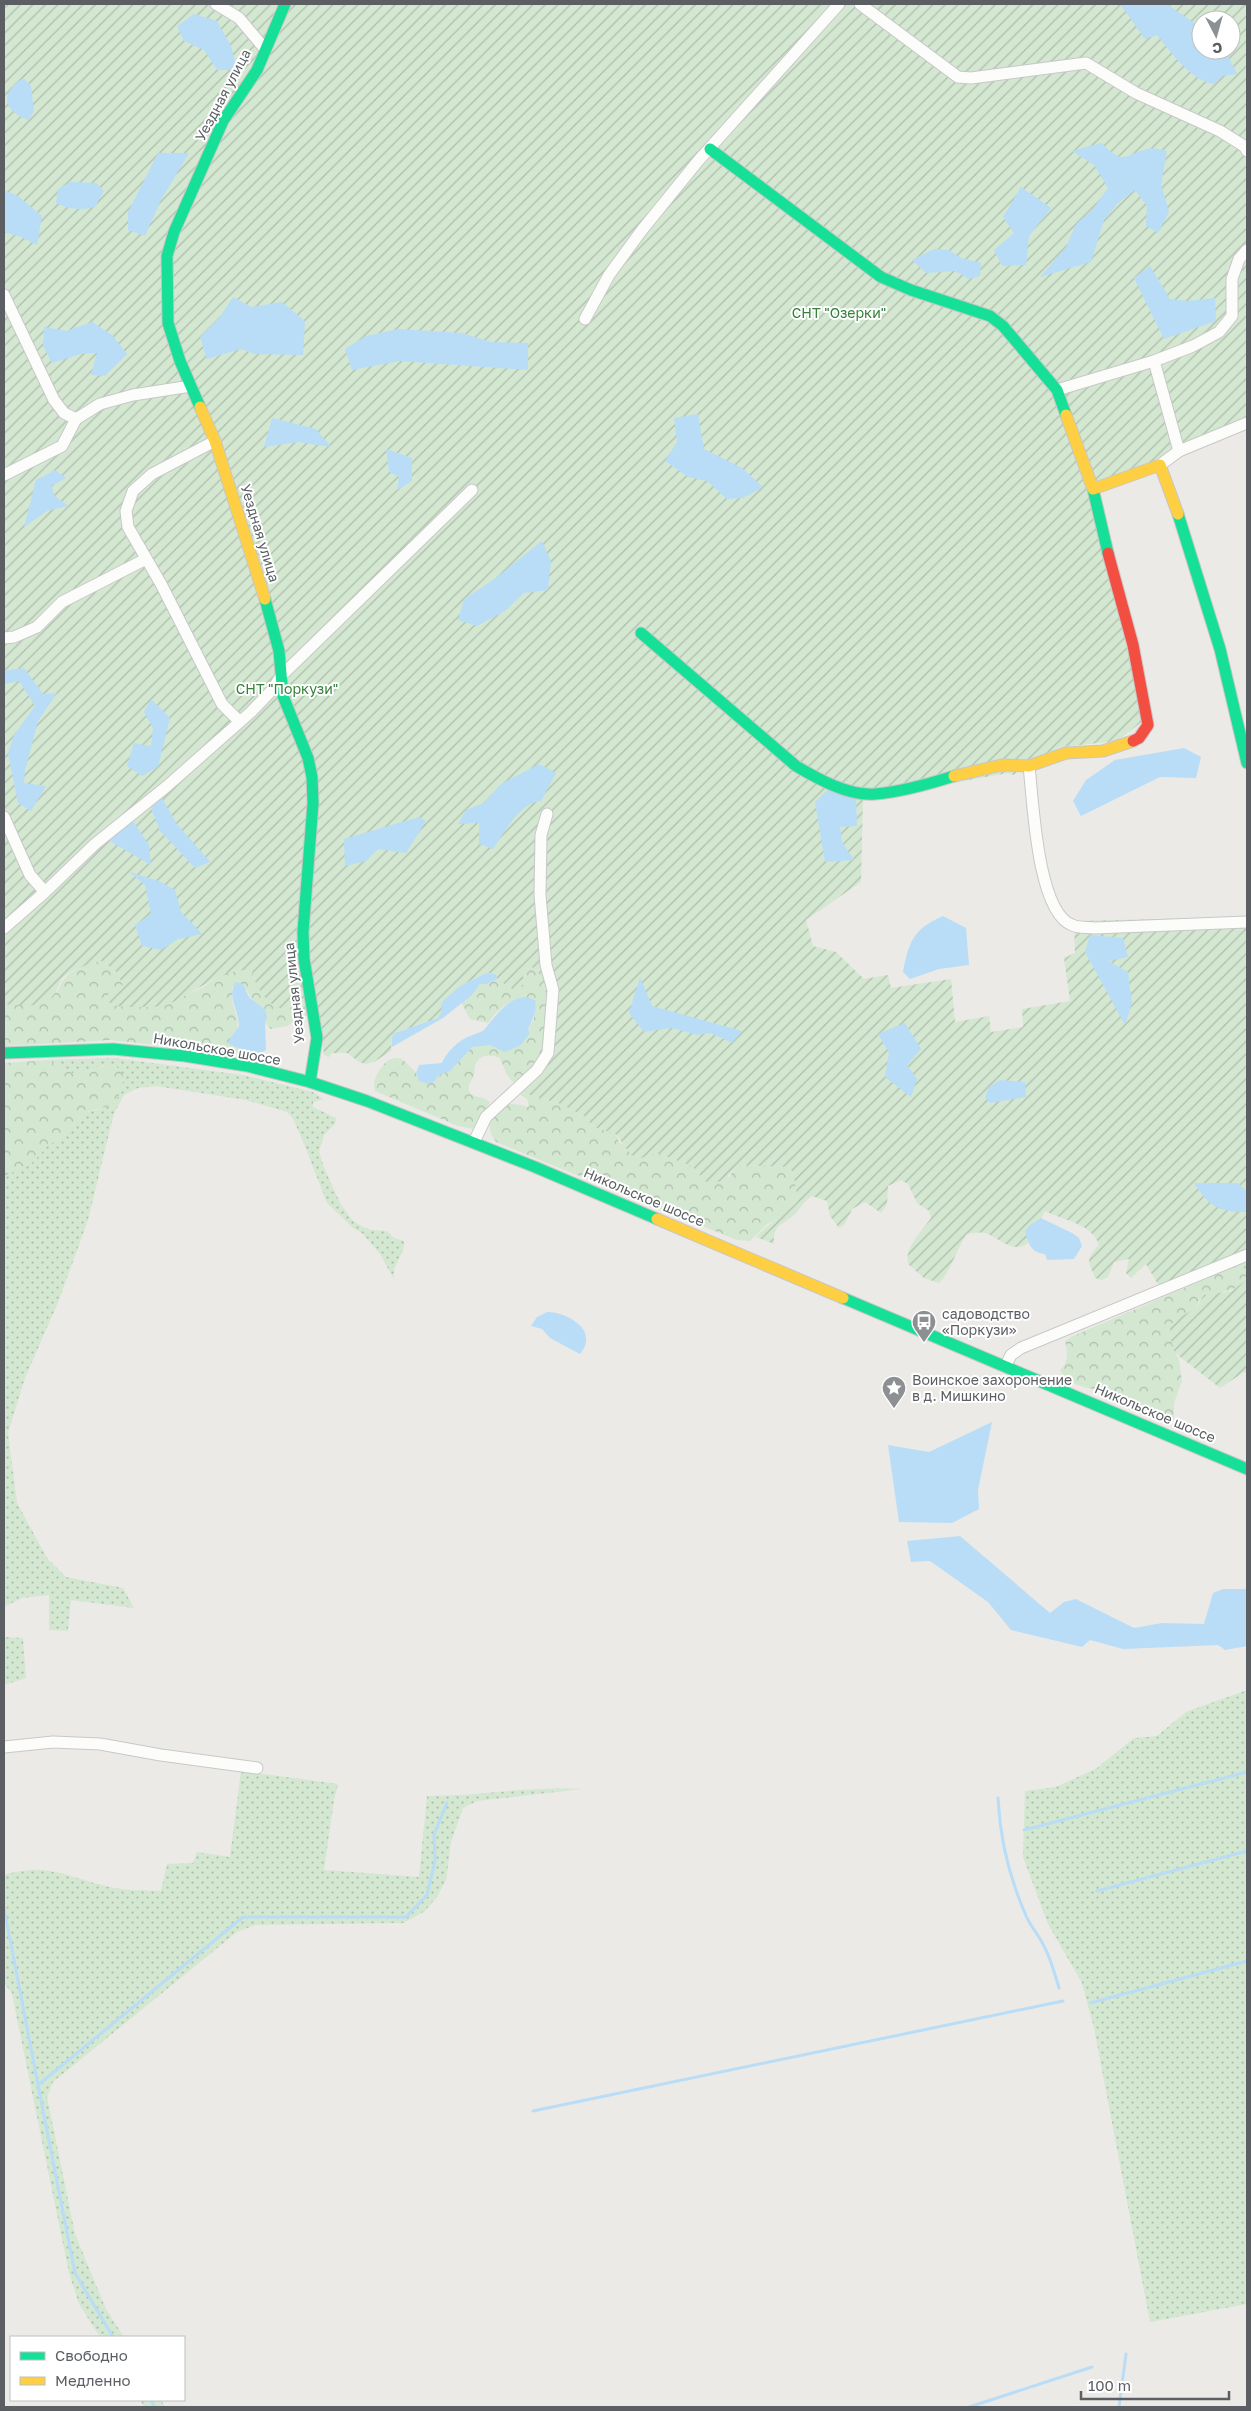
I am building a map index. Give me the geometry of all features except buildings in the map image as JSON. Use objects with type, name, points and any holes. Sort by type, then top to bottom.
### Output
[{"type":"street","points":[[216,4],[239,18],[265,49]]},
{"type":"street","name":"Уездная улица","points":[[285,4],[257,70],[223,122],[174,232],[167,256],[168,323],[180,360],[215,441],[272,621],[279,651],[283,696],[308,758],[312,777],[313,803],[303,932],[304,959],[317,1038],[310,1082]]},
{"type":"street","points":[[585,319],[623,255],[710,149],[840,4]]},
{"type":"street","points":[[860,4],[958,77],[971,78],[1086,63],[1136,93],[1220,132],[1244,146],[1247,151]]},
{"type":"street","points":[[641,633],[796,766],[816,778],[842,788],[874,794],[938,781],[983,768],[1002,765],[1029,766],[1066,753],[1103,751],[1126,745],[1140,738],[1148,725],[1133,645],[1098,518],[1093,489],[1057,390],[1003,326],[990,316],[911,290],[881,277],[710,149]]},
{"type":"street","points":[[1057,390],[1154,361],[1194,346],[1219,332],[1232,316],[1232,279],[1240,259],[1247,250]]},
{"type":"street","points":[[4,295],[54,400],[64,413],[76,419]]},
{"type":"street","points":[[1154,361],[1180,451]]},
{"type":"street","points":[[4,475],[62,446],[76,419],[100,404],[132,395],[191,386]]},
{"type":"street","points":[[1093,489],[1160,465],[1180,451],[1247,423]]},
{"type":"street","points":[[215,441],[152,474],[133,491],[126,511],[128,527],[161,584],[222,704],[239,721]]},
{"type":"street","points":[[1160,465],[1190,545],[1209,607],[1238,716],[1247,763]]},
{"type":"street","points":[[4,928],[95,844],[166,787],[239,721],[273,689],[281,676],[472,490]]},
{"type":"street","points":[[4,638],[14,637],[37,627],[62,602],[146,559]]},
{"type":"street","points":[[1029,766],[1040,862],[1046,890],[1060,914],[1070,925],[1094,928],[1247,922]]},
{"type":"street","points":[[474,1142],[486,1117],[537,1070],[548,1053],[553,990],[546,965],[540,894],[541,835],[547,814]]},
{"type":"street","points":[[4,817],[30,876],[45,892]]},
{"type":"street","name":"Никольское шоссе","points":[[4,1053],[92,1049],[185,1056],[247,1066],[310,1082],[404,1114],[474,1142],[832,1294],[1006,1365],[1247,1469]]},
{"type":"street","points":[[1006,1365],[1011,1355],[1021,1348],[1247,1255]]},
{"type":"street","points":[[4,1747],[53,1742],[100,1744],[161,1756],[257,1768]]},
{"type":"green space","points":[[4,4],[1247,4],[1247,419],[1093,489],[1143,721],[1117,741],[1061,747],[1028,761],[1014,775],[1008,773],[863,799],[861,882],[806,920],[813,946],[836,952],[864,979],[888,975],[891,988],[951,979],[955,1022],[989,1016],[991,1032],[1023,1027],[1022,1009],[1070,1001],[1064,958],[1075,953],[1074,921],[1247,917],[1247,1269],[1236,1266],[1152,1301],[1147,1291],[1159,1286],[1146,1264],[1131,1278],[1126,1273],[1129,1259],[1114,1262],[1108,1277],[1102,1280],[1095,1278],[1089,1260],[1091,1254],[1099,1245],[1095,1238],[1090,1232],[1076,1223],[1045,1211],[1041,1218],[1031,1224],[1026,1231],[1028,1243],[1023,1246],[1013,1247],[986,1233],[967,1234],[939,1283],[924,1278],[908,1264],[907,1258],[911,1246],[931,1218],[929,1211],[917,1203],[908,1184],[901,1180],[888,1186],[887,1204],[881,1213],[865,1202],[852,1209],[845,1224],[839,1228],[830,1216],[827,1201],[812,1196],[792,1217],[777,1228],[774,1244],[756,1237],[798,1201],[793,1172],[788,1167],[744,1165],[736,1167],[723,1181],[707,1183],[692,1166],[657,1153],[641,1158],[631,1155],[616,1134],[594,1127],[584,1116],[561,1104],[520,1092],[514,1083],[530,1071],[543,1056],[546,993],[538,971],[532,967],[518,970],[527,982],[514,990],[497,979],[496,974],[486,973],[460,986],[438,1018],[398,1032],[392,1037],[391,1051],[374,1062],[366,1064],[359,1062],[347,1053],[332,1053],[329,1057],[324,1055],[318,1013],[299,1018],[290,1009],[283,1009],[271,1003],[265,998],[257,985],[252,971],[244,970],[223,975],[164,1005],[127,1007],[116,1005],[106,1000],[109,992],[116,991],[123,985],[115,970],[101,961],[69,973],[62,979],[53,996],[47,1001],[33,1005],[4,1005]]},
{"type":"green space","points":[[101,961],[115,970],[123,985],[116,991],[113,1005],[148,1007],[173,1002],[186,994],[202,988],[220,976],[244,968],[252,971],[265,997],[283,1009],[290,1009],[299,1018],[287,1026],[271,1029],[265,1023],[267,1017],[247,990],[232,987],[233,1003],[238,1023],[231,1037],[234,1045],[246,1049],[244,1055],[111,1040],[4,1046],[4,1005],[58,991],[69,974],[87,964]]},
{"type":"green space","points":[[532,967],[538,971],[546,993],[544,1052],[536,1065],[514,1083],[507,1075],[500,1058],[487,1056],[478,1060],[475,1064],[469,1091],[472,1095],[485,1099],[490,1103],[473,1129],[458,1126],[375,1091],[375,1080],[378,1073],[391,1059],[401,1059],[416,1073],[417,1077],[434,1082],[439,1075],[454,1065],[472,1047],[486,1044],[521,1045],[530,1033],[528,1029],[534,1019],[535,1000],[521,998],[508,1003],[488,1023],[470,1019],[461,1002],[472,995],[480,984],[487,984],[497,979],[504,982],[521,968]]},
{"type":"green space","points":[[115,1058],[242,1075],[313,1092],[323,1099],[313,1102],[313,1107],[336,1118],[335,1124],[324,1135],[319,1151],[323,1165],[340,1203],[352,1220],[371,1230],[387,1231],[394,1238],[404,1241],[404,1246],[394,1270],[395,1281],[380,1254],[362,1233],[353,1228],[327,1203],[303,1141],[293,1119],[287,1112],[246,1100],[156,1086],[138,1088],[124,1095],[114,1113],[88,1220],[59,1300],[25,1378],[8,1433],[17,1503],[47,1558],[66,1577],[123,1588],[134,1608],[71,1600],[68,1631],[49,1630],[49,1595],[22,1598],[4,1607],[4,1176],[34,1161],[47,1146],[65,1135],[74,1123],[87,1112],[97,1110],[115,1101],[123,1086],[104,1065],[83,1072],[72,1073],[47,1060]]},
{"type":"green space","points":[[47,1060],[72,1073],[102,1066],[117,1068],[122,1072],[123,1083],[121,1090],[112,1105],[87,1112],[74,1123],[65,1135],[47,1146],[30,1165],[4,1176],[4,1063]]},
{"type":"green space","points":[[520,1092],[561,1104],[584,1116],[594,1127],[616,1134],[619,1142],[641,1158],[657,1153],[692,1166],[707,1183],[729,1177],[736,1167],[744,1165],[788,1167],[793,1172],[798,1201],[787,1213],[766,1225],[750,1241],[737,1240],[496,1142],[491,1134],[489,1122],[506,1105],[515,1104],[529,1107],[527,1099]]},
{"type":"green space","points":[[1236,1266],[1247,1269],[1247,1280],[1235,1288],[1205,1297],[1198,1302],[1192,1311],[1175,1320],[1175,1353],[1179,1360],[1182,1381],[1174,1403],[1174,1418],[1169,1423],[1145,1416],[1103,1392],[1077,1385],[1065,1377],[1060,1370],[1067,1360],[1065,1341],[1073,1336]]},
{"type":"green space","points":[[1247,1280],[1247,1373],[1244,1372],[1220,1388],[1175,1353],[1171,1340],[1170,1326],[1175,1320],[1196,1308],[1204,1295],[1231,1291]]},
{"type":"green space","points":[[4,1637],[23,1638],[26,1678],[4,1685]]},
{"type":"green space","points":[[1247,1690],[1247,2304],[1150,2322],[1094,2028],[1082,1983],[1048,1924],[1023,1857],[1025,1791],[1056,1787],[1097,1768],[1134,1738],[1157,1736],[1186,1712]]},
{"type":"green space","points":[[241,1771],[338,1784],[324,1870],[419,1877],[427,1796],[562,1788],[582,1789],[477,1801],[463,1808],[451,1842],[446,1880],[437,1897],[425,1911],[403,1923],[255,1925],[237,1932],[53,2082],[47,2097],[75,2234],[106,2309],[123,2336],[99,2336],[79,2304],[69,2273],[12,1993],[4,1983],[4,1875],[20,1871],[46,1871],[116,1888],[161,1891],[167,1864],[193,1863],[197,1852],[230,1857]]},
{"type":"green space","points":[[141,2401],[162,2401],[165,2407],[144,2407]]},
{"type":"water","points":[[1120,4],[1167,4],[1191,21],[1191,60],[1230,60],[1237,74],[1223,76],[1214,84],[1206,82],[1182,65],[1157,35],[1145,39]]},
{"type":"water","points":[[194,14],[217,21],[231,46],[237,70],[217,70],[204,50],[184,41],[177,26]]},
{"type":"water","points":[[23,78],[31,86],[34,111],[28,120],[13,111],[7,101],[10,89]]},
{"type":"water","points":[[1101,143],[1120,157],[1149,148],[1167,151],[1161,185],[1169,212],[1158,233],[1146,226],[1147,206],[1135,190],[1117,204],[1104,220],[1091,262],[1040,277],[1066,247],[1076,224],[1092,210],[1108,188],[1094,165],[1072,151]]},
{"type":"water","points":[[158,153],[189,153],[161,200],[145,236],[128,230],[128,212]]},
{"type":"water","points":[[70,182],[96,183],[104,191],[95,207],[75,209],[56,203],[58,189]]},
{"type":"water","points":[[1021,187],[1051,208],[1029,236],[1026,265],[1002,266],[994,250],[1014,233],[1003,217]]},
{"type":"water","points":[[4,190],[18,196],[42,216],[37,245],[21,237],[4,232]]},
{"type":"water","points":[[934,249],[949,250],[961,258],[981,263],[980,276],[969,279],[955,271],[926,273],[912,260]]},
{"type":"water","points":[[1150,266],[1170,299],[1187,301],[1215,298],[1216,321],[1164,339],[1134,278]]},
{"type":"water","points":[[233,297],[251,307],[282,302],[305,321],[303,355],[255,354],[241,349],[207,359],[200,337],[219,318]]},
{"type":"water","points":[[92,322],[112,335],[127,354],[105,376],[91,375],[97,353],[81,354],[52,363],[43,346],[44,327],[66,331]]},
{"type":"water","points":[[398,329],[462,333],[491,342],[528,343],[528,370],[400,361],[352,370],[345,349],[366,336]]},
{"type":"water","points":[[698,414],[704,449],[742,468],[763,487],[743,498],[727,499],[707,481],[688,477],[665,461],[677,442],[674,418]]},
{"type":"water","points":[[272,418],[316,429],[331,447],[299,442],[264,447]]},
{"type":"water","points":[[386,449],[412,458],[412,481],[397,490],[399,477],[389,472]]},
{"type":"water","points":[[55,470],[66,478],[51,486],[55,496],[68,506],[47,511],[24,527],[36,480]]},
{"type":"water","points":[[542,541],[551,561],[548,590],[524,593],[505,611],[477,626],[458,620],[464,599],[493,580]]},
{"type":"water","points":[[24,668],[43,694],[57,693],[38,721],[25,770],[24,783],[46,786],[31,811],[18,803],[8,753],[14,735],[35,706],[19,681],[4,684],[4,671]]},
{"type":"water","points":[[151,699],[170,718],[158,767],[142,776],[127,766],[134,743],[151,746],[153,728],[144,712]]},
{"type":"water","points":[[1184,748],[1201,757],[1196,778],[1160,777],[1081,816],[1073,801],[1086,780],[1115,760]]},
{"type":"water","points":[[539,764],[556,773],[541,801],[526,807],[513,819],[493,849],[479,844],[479,823],[458,824],[466,810],[484,803],[501,784]]},
{"type":"water","points":[[831,787],[856,797],[857,826],[840,827],[842,842],[854,860],[825,862],[815,802]]},
{"type":"water","points":[[161,797],[177,824],[210,862],[195,868],[160,831],[151,808]]},
{"type":"water","points":[[419,817],[426,821],[406,853],[378,849],[366,861],[345,866],[344,839]]},
{"type":"water","points":[[133,821],[149,845],[151,865],[108,840]]},
{"type":"water","points":[[129,872],[159,881],[175,890],[181,912],[202,934],[178,939],[161,950],[142,946],[135,925],[151,914],[145,885]]},
{"type":"water","points":[[943,916],[966,928],[969,965],[939,969],[910,979],[903,972],[914,937],[925,926]]},
{"type":"water","points":[[1090,935],[1123,938],[1128,957],[1108,961],[1128,972],[1132,1003],[1125,1025],[1085,952]]},
{"type":"water","points":[[486,973],[496,974],[497,979],[487,984],[480,984],[472,995],[443,1018],[392,1047],[392,1037],[395,1033],[438,1018],[442,1011],[441,1004],[443,1001],[460,986]]},
{"type":"water","points":[[640,977],[652,1006],[742,1031],[732,1043],[711,1033],[697,1035],[672,1028],[644,1032],[629,1013]]},
{"type":"water","points":[[236,982],[243,984],[249,997],[265,1010],[267,1017],[265,1023],[266,1050],[262,1052],[252,1053],[227,1043],[239,1026],[232,993]]},
{"type":"water","points":[[525,997],[535,1000],[535,1011],[528,1029],[530,1033],[521,1045],[505,1052],[490,1045],[472,1047],[450,1071],[439,1075],[434,1082],[428,1084],[419,1081],[416,1073],[419,1065],[442,1063],[447,1054],[459,1042],[484,1030],[507,1005],[518,998]]},
{"type":"water","points":[[905,1023],[921,1049],[907,1065],[917,1079],[911,1097],[885,1077],[889,1053],[878,1034]]},
{"type":"water","points":[[1000,1080],[1025,1082],[1026,1097],[990,1103],[985,1098],[989,1087]]},
{"type":"water","points":[[1194,1183],[1237,1183],[1247,1191],[1247,1212],[1229,1211],[1210,1203]]},
{"type":"water","points":[[1041,1218],[1079,1238],[1082,1246],[1074,1259],[1047,1260],[1045,1254],[1036,1252],[1031,1247],[1025,1231],[1031,1224]]},
{"type":"water","points":[[547,1312],[564,1315],[579,1324],[586,1338],[585,1346],[580,1354],[550,1338],[542,1329],[531,1326],[537,1317]]},
{"type":"water","points":[[992,1422],[978,1490],[979,1509],[952,1523],[899,1522],[888,1445],[929,1452]]},
{"type":"water","points":[[960,1536],[1050,1613],[1064,1602],[1076,1599],[1134,1628],[1162,1623],[1204,1624],[1213,1593],[1223,1589],[1247,1589],[1247,1646],[1225,1650],[1218,1645],[1123,1649],[1090,1640],[1082,1647],[1011,1630],[988,1602],[930,1561],[911,1562],[907,1541]]},
{"type":"waterway","points":[[1024,1830],[1247,1772]]},
{"type":"waterway","points":[[998,1798],[1004,1844],[1016,1889],[1027,1918],[1047,1953],[1059,1988]]},
{"type":"waterway","points":[[112,2336],[75,2273],[38,2085],[243,1917],[406,1917],[427,1895],[435,1861],[434,1834],[447,1803]]},
{"type":"waterway","points":[[1097,1891],[1247,1851]]},
{"type":"waterway","points":[[4,1908],[38,2085]]},
{"type":"waterway","points":[[1090,2003],[1247,1961]]},
{"type":"waterway","points":[[533,2111],[1063,2001]]},
{"type":"waterway","points":[[1119,2407],[1126,2354]]},
{"type":"waterway","points":[[969,2407],[1092,2367]]},
{"type":"waterway","points":[[151,2401],[155,2407]]},
{"type":"traffic: fast","points":[[200,407],[180,361],[168,323],[167,256],[174,232],[223,121],[257,70],[285,4]]},
{"type":"traffic: fast","points":[[710,149],[881,277],[911,290],[990,316],[1003,326],[1057,390],[1066,415]]},
{"type":"traffic: fast","points":[[1093,489],[1108,553]]},
{"type":"traffic: fast","points":[[1178,514],[1220,649],[1247,763]]},
{"type":"traffic: fast","points":[[265,599],[279,651],[283,696],[308,758],[312,777],[313,803],[303,932],[304,959],[317,1038],[310,1082]]},
{"type":"traffic: fast","points":[[641,633],[796,766],[824,781],[854,792],[875,794],[914,787],[954,776]]},
{"type":"traffic: fast","points":[[4,1053],[113,1049],[185,1056],[247,1066],[310,1082],[367,1101],[535,1167],[657,1219]]},
{"type":"traffic: fast","points":[[843,1298],[1247,1469]]},
{"type":"traffic: slow","points":[[200,407],[215,441],[265,599]]},
{"type":"traffic: slow","points":[[1066,415],[1093,489],[1160,465],[1178,514]]},
{"type":"traffic: slow","points":[[954,776],[1002,765],[1029,766],[1066,753],[1103,751],[1133,741]]},
{"type":"traffic: slow","points":[[657,1219],[843,1298]]},
{"type":"traffic: jam","points":[[1108,553],[1133,645],[1148,725],[1139,738],[1133,741]]},
{"type":"place","name":"садоводство «Поркузи»","points":[[924,1343]]},
{"type":"place","name":"Воинское захоронение в д. Мишкино","points":[[894,1409]]},
{"type":"park label","name":"СНТ \"Озерки\"","points":[[839,313]]},
{"type":"park label","name":"СНТ \"Поркузи\"","points":[[287,689]]}]
